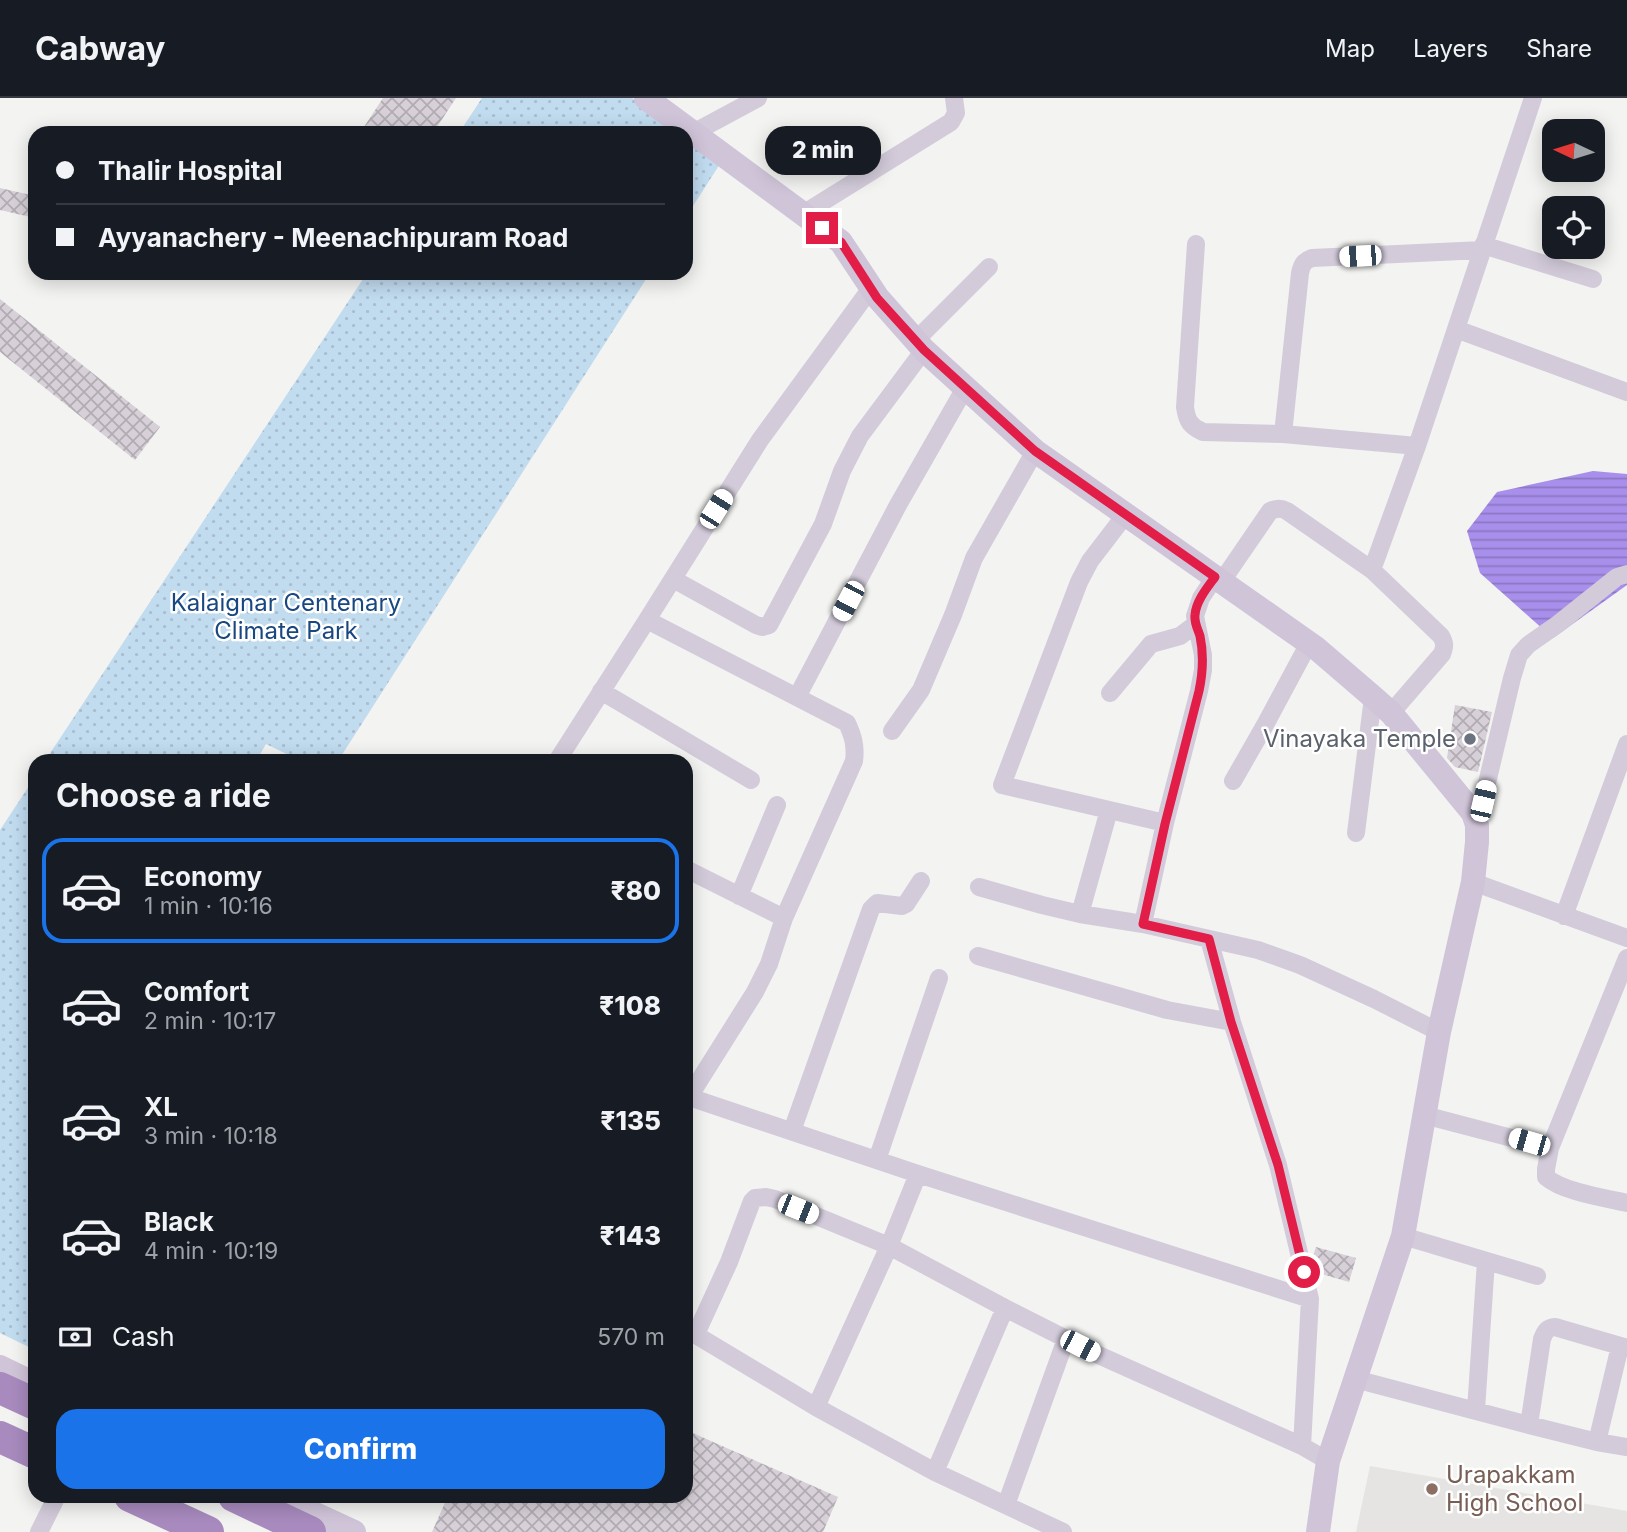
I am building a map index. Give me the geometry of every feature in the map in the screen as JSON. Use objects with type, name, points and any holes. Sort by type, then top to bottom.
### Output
[{"type":"highway","points":[[0,1388],[28,1401]]},
{"type":"highway","points":[[0,1437],[28,1450]]},
{"type":"highway","points":[[145,1503],[208,1532]]},
{"type":"highway","points":[[249,1503],[310,1532]]},
{"type":"street","points":[[646,98],[684,126]]},
{"type":"street","points":[[758,98],[693,133],[841,242],[877,298],[920,345],[1035,451],[1309,643],[1382,705],[1472,813],[1477,825]]},
{"type":"street","points":[[803,214],[951,122],[956,113],[954,98]]},
{"type":"street","points":[[1372,570],[1417,446],[1533,98]]},
{"type":"street","points":[[1196,244],[1185,407],[1187,420],[1193,428],[1203,432],[1283,434],[1417,446]]},
{"type":"street","points":[[1283,434],[1301,265],[1305,261],[1312,258],[1483,248],[1593,279]]},
{"type":"street","points":[[673,579],[755,625],[769,625],[823,524],[842,471],[860,436],[920,345],[989,267]]},
{"type":"street","points":[[561,754],[760,440],[871,288]]},
{"type":"street","points":[[1456,329],[1627,392]]},
{"type":"street","points":[[797,697],[898,505],[965,388]]},
{"type":"street","points":[[892,731],[921,690],[974,558],[1035,451]]},
{"type":"street","points":[[1143,924],[1203,670],[1196,607],[1200,598],[1218,579],[1270,511],[1276,508],[1287,511],[1372,570],[1444,641],[1442,654],[1382,705],[1356,833]]},
{"type":"street","points":[[1126,514],[1090,561],[1079,582],[1002,785],[1165,824]]},
{"type":"street","points":[[1318,1532],[1328,1461],[1403,1236],[1439,1032],[1473,882],[1477,825],[1511,678],[1520,655],[1528,645],[1617,578],[1627,574]]},
{"type":"street","points":[[647,620],[847,723],[856,748],[851,768],[785,918],[769,964],[755,992],[693,1087]]},
{"type":"street","points":[[1110,693],[1151,644],[1180,636],[1196,624]]},
{"type":"street","points":[[1233,781],[1309,643]]},
{"type":"street","points":[[601,691],[751,780]]},
{"type":"street","points":[[1564,916],[1627,744]]},
{"type":"street","points":[[739,896],[777,805]]},
{"type":"street","points":[[1080,914],[1110,810]]},
{"type":"street","points":[[693,873],[785,918]]},
{"type":"street","points":[[792,1131],[871,909],[877,903],[900,907],[921,881]]},
{"type":"street","points":[[1473,882],[1627,938]]},
{"type":"street","points":[[979,887],[1080,914],[1143,924],[1258,950],[1300,965],[1439,1032]]},
{"type":"street","points":[[1209,939],[1231,1022],[1278,1165],[1310,1299],[1302,1446]]},
{"type":"street","points":[[978,956],[1167,1010],[1231,1022]]},
{"type":"street","points":[[1627,958],[1550,1148],[1546,1168],[1546,1177],[1564,1188],[1627,1203]]},
{"type":"street","points":[[877,1160],[939,978]]},
{"type":"street","points":[[693,1098],[918,1174],[1310,1299]]},
{"type":"street","points":[[1424,1115],[1550,1148]]},
{"type":"street","points":[[816,1407],[889,1246],[918,1174]]},
{"type":"street","points":[[693,1327],[729,1262],[752,1201],[766,1197],[889,1246],[1094,1353],[1302,1446],[1328,1461]]},
{"type":"street","points":[[1403,1236],[1537,1276]]},
{"type":"street","points":[[1476,1410],[1486,1261]]},
{"type":"street","points":[[935,1472],[1005,1308]]},
{"type":"street","points":[[1530,1425],[1542,1339],[1549,1328],[1555,1327],[1624,1347],[1597,1441]]},
{"type":"street","points":[[693,1332],[816,1407],[935,1472],[1063,1532]]},
{"type":"street","points":[[1006,1505],[1066,1339]]},
{"type":"street","points":[[0,1367],[28,1381]]},
{"type":"street","points":[[1355,1379],[1530,1425],[1627,1447]]},
{"type":"street","points":[[39,1532],[54,1503]]},
{"type":"street","points":[[291,1503],[354,1532]]},
{"type":"shaded area","points":[[1593,471],[1627,474],[1627,585],[1553,638],[1480,573],[1467,531],[1497,492]]},
{"type":"shaded area","name":"Urapakkam High School","points":[[1370,1466],[1627,1511],[1627,1532],[1356,1532]]},
{"type":"green space","points":[[482,98],[632,98],[677,126],[464,126]]},
{"type":"green space","points":[[693,136],[725,156],[693,206]]},
{"type":"green space","name":"Kalaignar Centenary Climate Park","points":[[362,280],[646,280],[342,754],[287,754],[266,744],[260,754],[50,754]]},
{"type":"green space","points":[[28,788],[28,1347],[0,1333],[0,830]]},
{"type":"building","points":[[383,98],[456,98],[438,126],[365,126]]},
{"type":"building","points":[[0,188],[28,194],[28,216],[0,210]]},
{"type":"building","points":[[0,299],[160,427],[135,460],[0,352]]},
{"type":"building","name":"Vinayaka Temple","points":[[1455,705],[1492,712],[1478,772],[1455,767],[1447,758]]},
{"type":"building","points":[[1316,1247],[1356,1258],[1349,1282],[1315,1272],[1312,1259]]},
{"type":"building","points":[[693,1433],[838,1497],[823,1532],[432,1532],[445,1503],[693,1503]]},
{"type":"place","name":"Vinayaka Temple","points":[[1470,739]]},
{"type":"place","name":"Urapakkam High School","points":[[1432,1489]]},
{"type":"route","points":[[822,228],[841,242],[877,298],[924,350],[1035,451],[1215,577],[1196,607],[1203,670],[1143,924],[1209,939],[1231,1022],[1278,1165],[1304,1272]]}]
